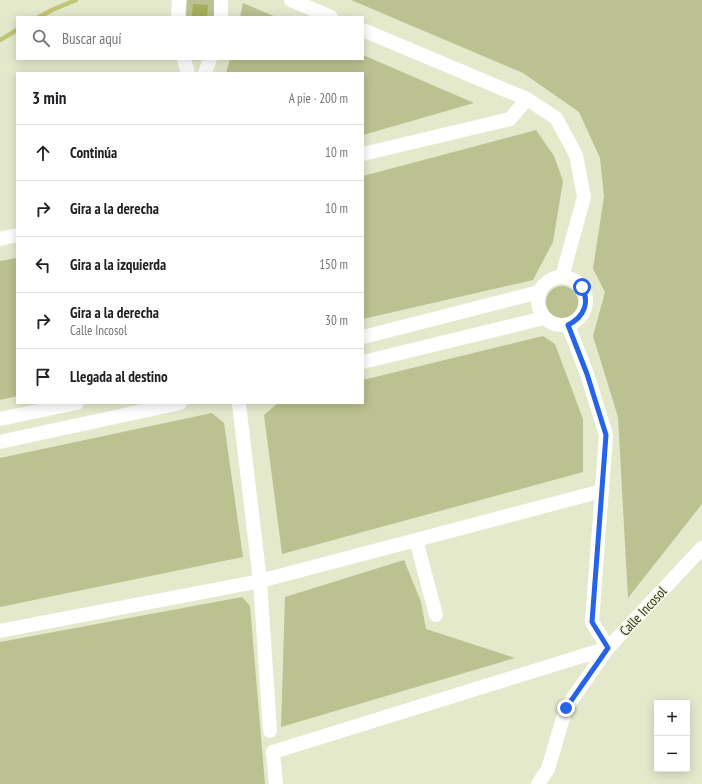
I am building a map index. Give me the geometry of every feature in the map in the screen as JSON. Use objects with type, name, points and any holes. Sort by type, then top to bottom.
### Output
[{"type":"street","points":[[178,16],[179,0]]},
{"type":"street","points":[[221,0],[221,16]]},
{"type":"street","points":[[291,0],[329,16]]},
{"type":"street","points":[[364,30],[526,99],[556,118],[576,155],[584,197],[562,277]]},
{"type":"street","points":[[184,60],[188,72]]},
{"type":"street","points":[[205,72],[210,60]]},
{"type":"street","points":[[364,154],[510,119],[526,99]]},
{"type":"street","points":[[0,239],[16,235]]},
{"type":"street","points":[[562,277],[569,278],[582,287],[585,294],[585,310],[575,322],[568,325],[555,325],[544,318],[538,306],[537,299],[539,292],[548,281],[562,277]]},
{"type":"street","points":[[364,337],[539,292]]},
{"type":"street","points":[[364,362],[544,318]]},
{"type":"street","points":[[276,784],[274,752],[608,648],[592,622],[606,435],[587,374],[568,325]]},
{"type":"street","points":[[0,419],[72,404]]},
{"type":"street","points":[[0,442],[175,404]]},
{"type":"street","points":[[236,404],[260,580],[270,731]]},
{"type":"street","points":[[0,631],[260,580],[602,491]]},
{"type":"street","points":[[416,540],[436,615]]},
{"type":"street","name":"Calle Incosol","points":[[538,784],[548,769],[566,708],[608,648],[702,548]]},
{"type":"green space","points":[[187,0],[216,0],[214,16],[186,16]]},
{"type":"green space","points":[[351,0],[702,0],[702,504],[628,598],[618,417],[593,336],[605,292],[593,269],[604,196],[600,158],[579,112],[523,73]]},
{"type":"green space","points":[[243,3],[274,16],[240,16]]},
{"type":"green space","points":[[364,55],[474,103],[364,135],[364,72],[226,72],[230,60],[364,60]]},
{"type":"green space","points":[[536,130],[554,156],[563,181],[553,242],[533,280],[364,319],[364,176]]},
{"type":"green space","points":[[16,258],[16,396],[0,400],[0,261]]},
{"type":"green space","points":[[562,286],[568,287],[575,293],[578,302],[577,308],[571,315],[562,318],[556,317],[549,311],[546,302],[547,296],[553,289]]},
{"type":"green space","points":[[543,336],[555,344],[583,419],[583,472],[282,554],[264,415],[277,404],[364,404],[364,380]]},
{"type":"green space","points":[[212,413],[224,423],[243,557],[0,607],[0,458]]},
{"type":"green space","points":[[404,560],[421,602],[426,629],[515,658],[281,727],[285,597]]},
{"type":"green space","points":[[242,597],[250,606],[265,784],[0,784],[0,642]]},
{"type":"building","points":[[193,4],[208,5],[207,16],[192,16]]},
{"type":"waterway","points":[[41,16],[76,0]]},
{"type":"waterway","points":[[0,40],[16,31]]},
{"type":"route","points":[[566,708],[608,648],[592,622],[606,435],[587,374],[568,325],[575,322],[585,310],[585,294],[582,287]]}]
